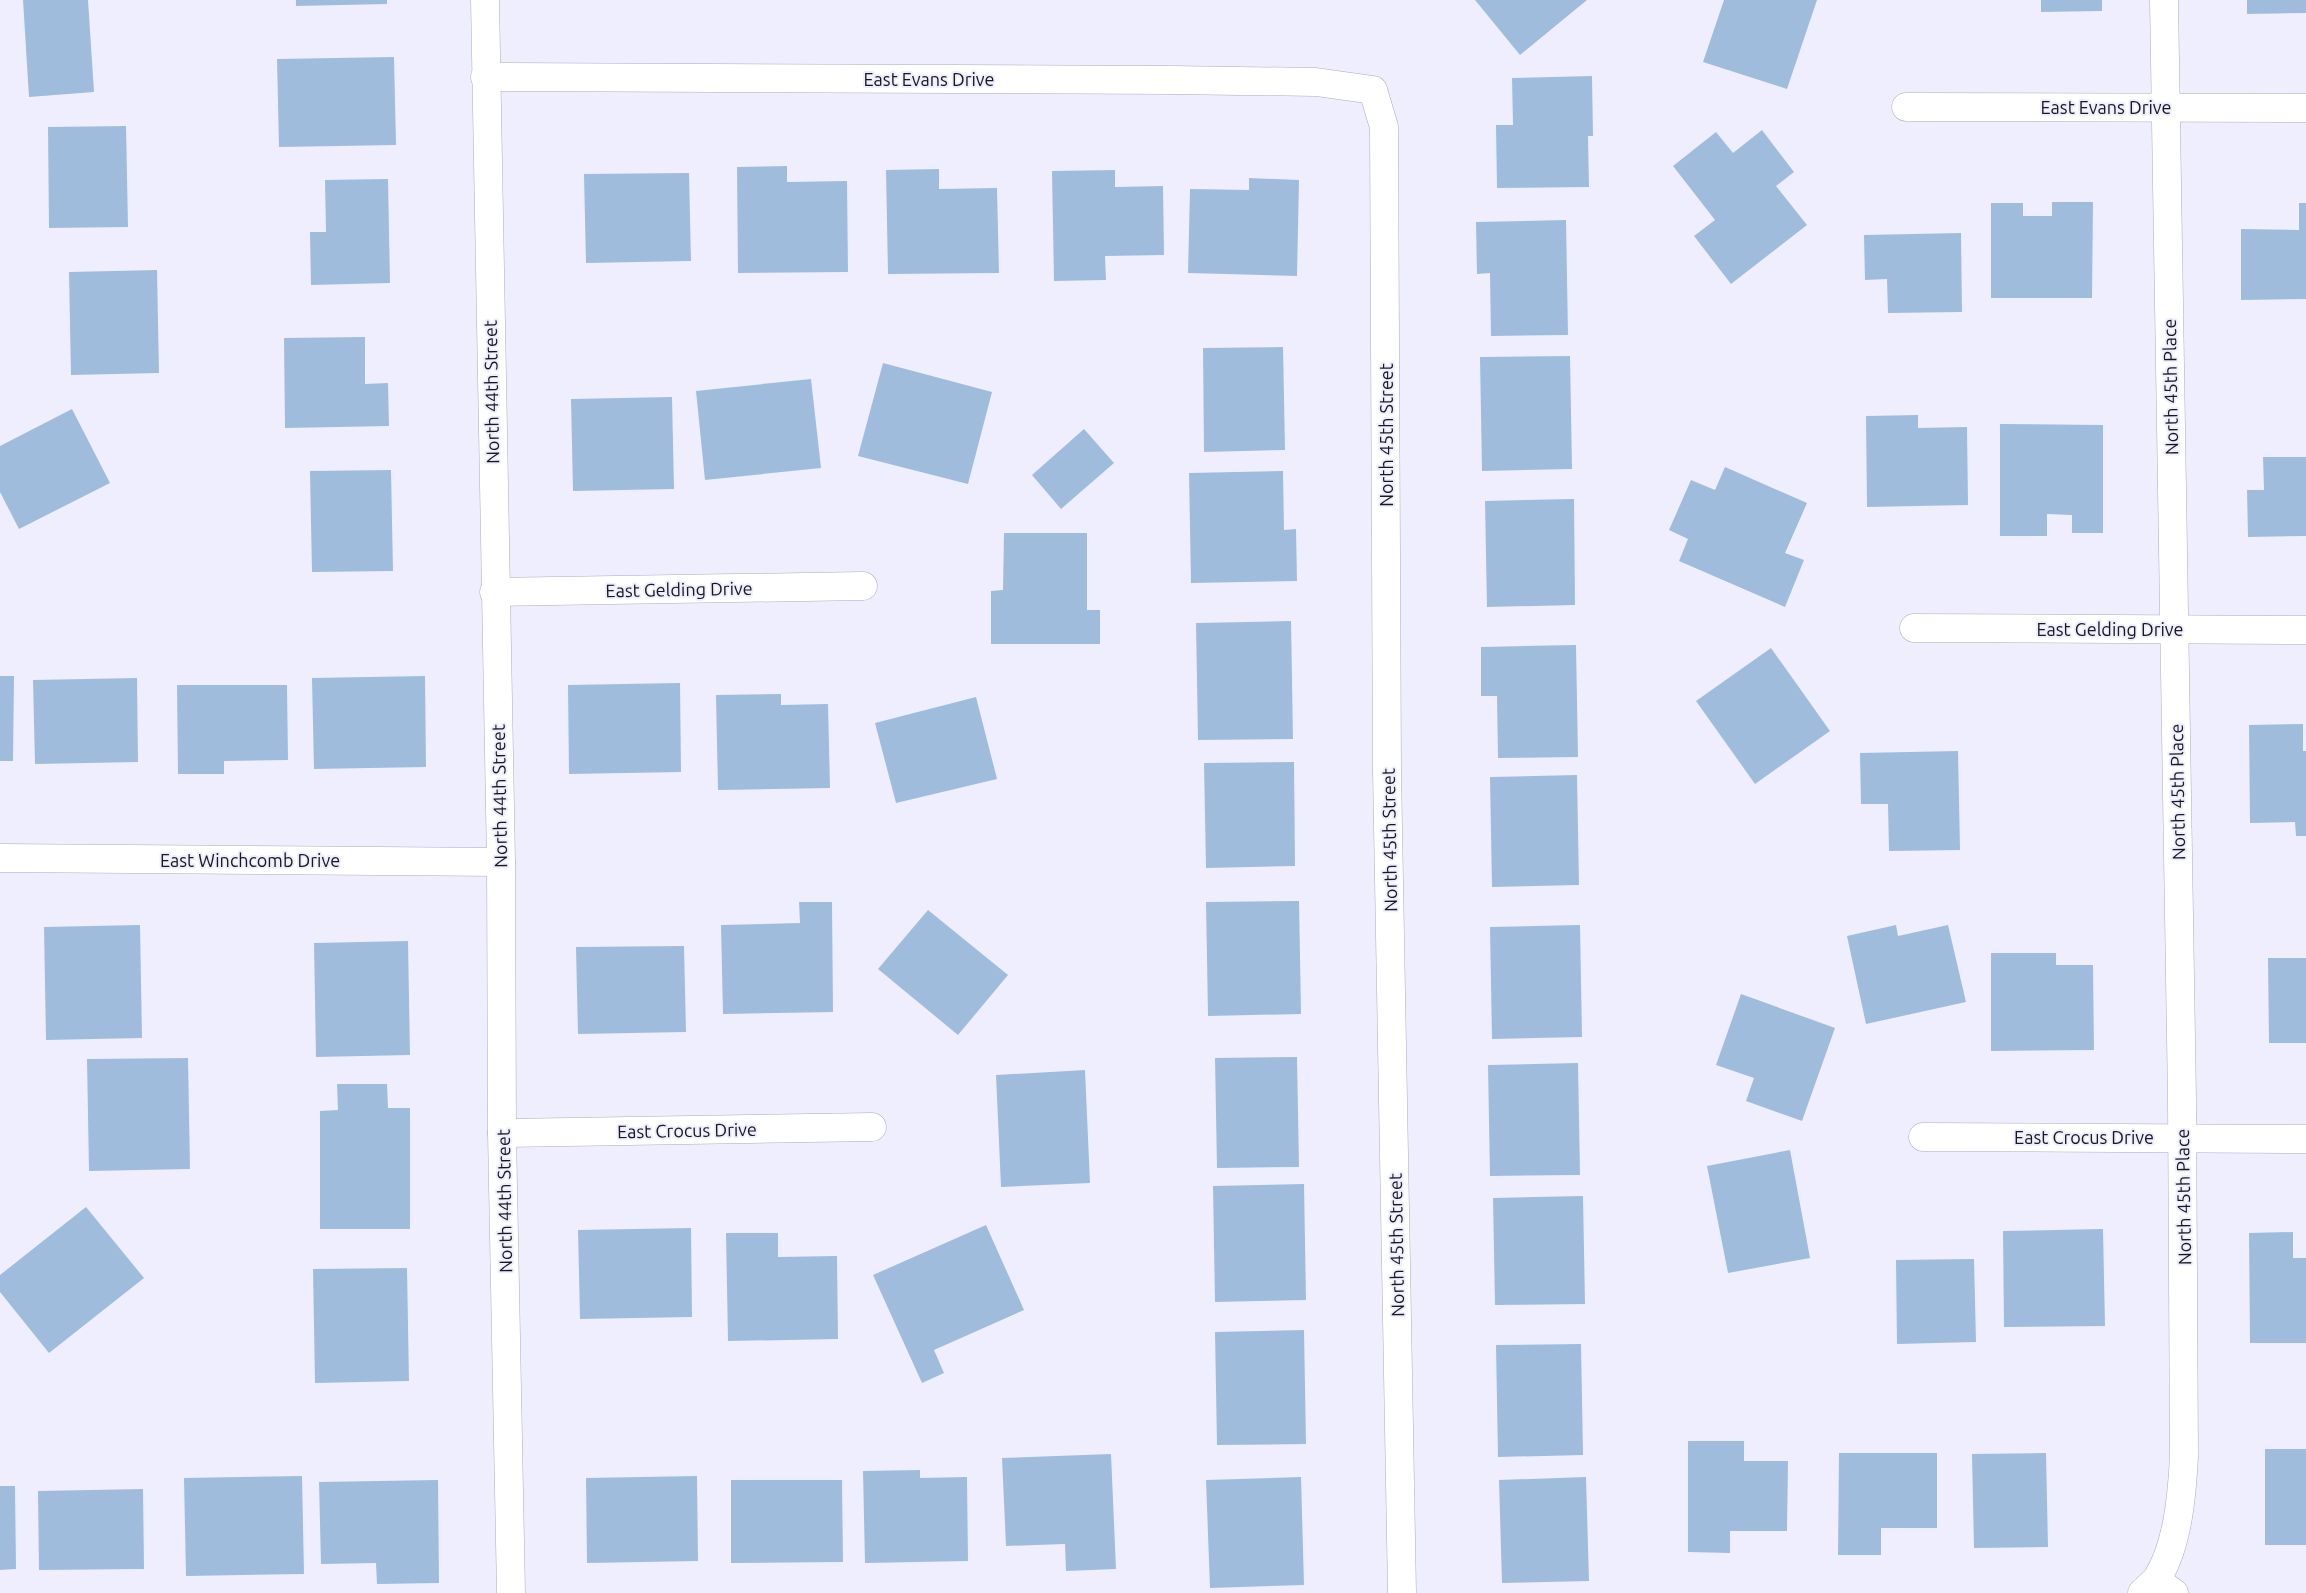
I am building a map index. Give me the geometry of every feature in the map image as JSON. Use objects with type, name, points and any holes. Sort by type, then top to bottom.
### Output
[{"type":"street","name":"North 44th Street","points":[[485,0],[494,592],[501,862],[502,1133],[511,1593]]},
{"type":"street","name":"North 45th Place","points":[[2157,1589],[2172,1544],[2181,1501],[2184,1465],[2182,1138],[2164,0]]},
{"type":"street","name":"East Evans Drive","points":[[485,77],[1316,82],[1373,90]]},
{"type":"street","name":"North 45th Street","points":[[1373,90],[1384,128],[1387,762],[1402,1593]]},
{"type":"street","name":"East Evans Drive","points":[[1906,107],[2306,108]]},
{"type":"street","name":"East Gelding Drive","points":[[494,592],[863,586]]},
{"type":"street","name":"East Gelding Drive","points":[[1914,628],[2306,630]]},
{"type":"street","name":"East Winchcomb Drive","points":[[0,858],[501,862]]},
{"type":"street","name":"East Crocus Drive","points":[[502,1133],[872,1127]]},
{"type":"street","name":"East Crocus Drive","points":[[1923,1137],[2306,1139]]},
{"type":"building","points":[[23,0],[88,0],[94,92],[29,97]]},
{"type":"building","points":[[296,0],[387,0],[387,4],[296,6]]},
{"type":"building","points":[[1475,0],[1587,0],[1520,55]]},
{"type":"building","points":[[1724,0],[1817,0],[1787,89],[1703,62]]},
{"type":"building","points":[[2041,0],[2102,0],[2102,11],[2041,12]]},
{"type":"building","points":[[2247,0],[2306,0],[2306,13],[2247,14]]},
{"type":"building","points":[[394,57],[396,145],[279,147],[277,59]]},
{"type":"building","points":[[1592,76],[1593,136],[1588,136],[1589,187],[1497,188],[1496,125],[1513,125],[1512,78]]},
{"type":"building","points":[[126,126],[128,227],[49,228],[48,127]]},
{"type":"building","points":[[1762,130],[1794,172],[1776,186],[1807,225],[1731,284],[1694,236],[1715,220],[1673,166],[1716,132],[1733,153]]},
{"type":"building","points":[[787,166],[787,182],[847,181],[848,272],[738,273],[737,167]]},
{"type":"building","points":[[939,169],[939,189],[997,188],[999,273],[888,274],[886,170]]},
{"type":"building","points":[[1115,170],[1115,187],[1163,186],[1164,255],[1105,256],[1106,280],[1054,281],[1052,171]]},
{"type":"building","points":[[689,173],[691,261],[586,263],[584,174]]},
{"type":"building","points":[[1249,178],[1299,180],[1297,276],[1188,273],[1190,189],[1249,190]]},
{"type":"building","points":[[388,179],[390,283],[311,285],[310,232],[326,232],[325,180]]},
{"type":"building","points":[[2052,202],[2093,202],[2092,298],[1991,298],[1991,203],[2023,203],[2023,216],[2052,216]]},
{"type":"building","points":[[2299,203],[2306,203],[2306,299],[2241,300],[2241,229],[2299,230]]},
{"type":"building","points":[[1566,220],[1568,335],[1491,336],[1490,273],[1477,274],[1476,222]]},
{"type":"building","points":[[1961,233],[1962,312],[1888,313],[1887,279],[1865,280],[1864,235]]},
{"type":"building","points":[[157,270],[159,373],[71,375],[69,272]]},
{"type":"building","points":[[365,337],[365,384],[388,383],[389,426],[285,428],[284,338]]},
{"type":"building","points":[[1283,347],[1285,450],[1204,452],[1203,348]]},
{"type":"building","points":[[1570,356],[1572,469],[1482,471],[1480,357]]},
{"type":"building","points":[[883,363],[992,392],[968,484],[858,456]]},
{"type":"building","points":[[811,379],[821,468],[705,480],[696,391]]},
{"type":"building","points":[[672,397],[674,489],[573,491],[571,399]]},
{"type":"building","points":[[72,409],[110,483],[19,529],[0,492],[0,446]]},
{"type":"building","points":[[1918,415],[1918,428],[1967,427],[1968,505],[1867,507],[1866,416]]},
{"type":"building","points":[[2000,424],[2103,425],[2103,533],[2072,533],[2072,515],[2047,514],[2047,536],[2000,536]]},
{"type":"building","points":[[1084,429],[1114,463],[1061,509],[1032,475]]},
{"type":"building","points":[[2263,457],[2306,457],[2306,536],[2248,537],[2247,490],[2264,490]]},
{"type":"building","points":[[1725,467],[1807,503],[1785,553],[1804,560],[1785,607],[1679,561],[1688,539],[1669,530],[1691,480],[1715,490]]},
{"type":"building","points":[[391,470],[393,571],[312,572],[310,471]]},
{"type":"building","points":[[1283,471],[1284,530],[1296,529],[1297,581],[1191,583],[1189,473]]},
{"type":"building","points":[[1574,499],[1575,605],[1487,607],[1485,501]]},
{"type":"building","points":[[1004,533],[1087,533],[1087,610],[1100,610],[1100,644],[991,644],[991,591],[1003,590]]},
{"type":"building","points":[[1291,621],[1293,739],[1198,740],[1196,623]]},
{"type":"building","points":[[1576,645],[1578,757],[1498,758],[1497,696],[1481,696],[1481,647]]},
{"type":"building","points":[[1771,648],[1830,731],[1755,784],[1696,701]]},
{"type":"building","points":[[0,676],[14,676],[13,761],[0,761]]},
{"type":"building","points":[[425,676],[426,767],[314,769],[312,678]]},
{"type":"building","points":[[137,678],[138,762],[35,764],[33,680]]},
{"type":"building","points":[[680,683],[681,772],[569,774],[568,685]]},
{"type":"building","points":[[177,685],[287,685],[288,760],[224,761],[224,774],[178,774]]},
{"type":"building","points":[[781,694],[781,705],[828,704],[830,788],[718,790],[716,695]]},
{"type":"building","points":[[976,697],[997,779],[896,803],[875,723]]},
{"type":"building","points":[[2303,724],[2303,751],[2306,751],[2306,836],[2296,836],[2295,822],[2250,823],[2249,725]]},
{"type":"building","points":[[1958,751],[1960,850],[1889,851],[1888,804],[1861,804],[1860,753]]},
{"type":"building","points":[[1294,762],[1295,866],[1206,868],[1204,763]]},
{"type":"building","points":[[1577,775],[1579,885],[1492,887],[1490,777]]},
{"type":"building","points":[[1299,901],[1301,1014],[1208,1016],[1206,902]]},
{"type":"building","points":[[799,902],[832,902],[833,1012],[723,1014],[721,925],[800,923]]},
{"type":"building","points":[[928,910],[1008,975],[958,1035],[878,969]]},
{"type":"building","points":[[140,925],[142,1038],[46,1040],[44,927]]},
{"type":"building","points":[[1580,925],[1582,1037],[1492,1039],[1490,927]]},
{"type":"building","points":[[1896,925],[1898,936],[1948,925],[1966,1002],[1866,1024],[1847,936]]},
{"type":"building","points":[[408,941],[410,1055],[316,1057],[314,943]]},
{"type":"building","points":[[684,946],[686,1032],[578,1034],[576,947]]},
{"type":"building","points":[[1991,953],[2056,953],[2056,965],[2093,965],[2094,1050],[1991,1051]]},
{"type":"building","points":[[2268,958],[2306,958],[2306,1043],[2269,1043]]},
{"type":"building","points":[[1741,994],[1835,1028],[1802,1121],[1746,1101],[1754,1078],[1716,1065]]},
{"type":"building","points":[[1297,1057],[1299,1167],[1217,1168],[1215,1058]]},
{"type":"building","points":[[188,1058],[190,1169],[89,1171],[87,1059]]},
{"type":"building","points":[[1578,1063],[1580,1175],[1490,1176],[1488,1065]]},
{"type":"building","points":[[1085,1070],[1090,1183],[1001,1187],[996,1075]]},
{"type":"building","points":[[337,1084],[387,1084],[388,1108],[410,1108],[410,1229],[320,1229],[320,1111],[338,1110]]},
{"type":"building","points":[[1790,1150],[1810,1258],[1728,1273],[1707,1166]]},
{"type":"building","points":[[1304,1184],[1306,1300],[1215,1302],[1213,1186]]},
{"type":"building","points":[[1583,1196],[1585,1304],[1495,1305],[1493,1198]]},
{"type":"building","points":[[86,1207],[144,1278],[49,1353],[0,1292],[0,1275]]},
{"type":"building","points":[[986,1225],[1024,1310],[934,1350],[944,1373],[922,1383],[873,1275]]},
{"type":"building","points":[[691,1228],[692,1317],[580,1319],[578,1230]]},
{"type":"building","points":[[2103,1229],[2105,1326],[2004,1327],[2003,1231]]},
{"type":"building","points":[[2293,1232],[2293,1258],[2306,1258],[2306,1343],[2250,1343],[2249,1233]]},
{"type":"building","points":[[726,1233],[778,1233],[778,1257],[837,1256],[838,1339],[728,1341]]},
{"type":"building","points":[[1974,1259],[1976,1342],[1897,1344],[1896,1260]]},
{"type":"building","points":[[407,1268],[409,1381],[315,1383],[313,1269]]},
{"type":"building","points":[[1304,1330],[1306,1444],[1217,1445],[1215,1332]]},
{"type":"building","points":[[1581,1344],[1583,1455],[1498,1457],[1496,1345]]},
{"type":"building","points":[[1688,1441],[1744,1441],[1744,1461],[1788,1461],[1787,1531],[1730,1531],[1730,1553],[1688,1552]]},
{"type":"building","points":[[2265,1449],[2306,1449],[2306,1545],[2265,1545]]},
{"type":"building","points":[[1839,1453],[1937,1453],[1937,1528],[1881,1528],[1881,1555],[1838,1555]]},
{"type":"building","points":[[2046,1453],[2048,1547],[1974,1548],[1972,1454]]},
{"type":"building","points":[[1111,1454],[1116,1569],[1066,1571],[1065,1544],[1006,1546],[1002,1458]]},
{"type":"building","points":[[920,1470],[920,1478],[967,1477],[968,1561],[865,1563],[863,1471]]},
{"type":"building","points":[[302,1476],[304,1574],[186,1576],[184,1478]]},
{"type":"building","points":[[697,1476],[698,1561],[587,1563],[586,1478]]},
{"type":"building","points":[[1301,1477],[1304,1585],[1210,1588],[1206,1480]]},
{"type":"building","points":[[1586,1477],[1589,1581],[1502,1583],[1499,1480]]},
{"type":"building","points":[[438,1480],[439,1583],[377,1584],[376,1563],[321,1564],[319,1482]]},
{"type":"building","points":[[731,1480],[842,1480],[843,1562],[731,1563]]},
{"type":"building","points":[[0,1486],[15,1486],[16,1569],[0,1570]]},
{"type":"building","points":[[143,1489],[144,1569],[39,1570],[38,1491]]}]
